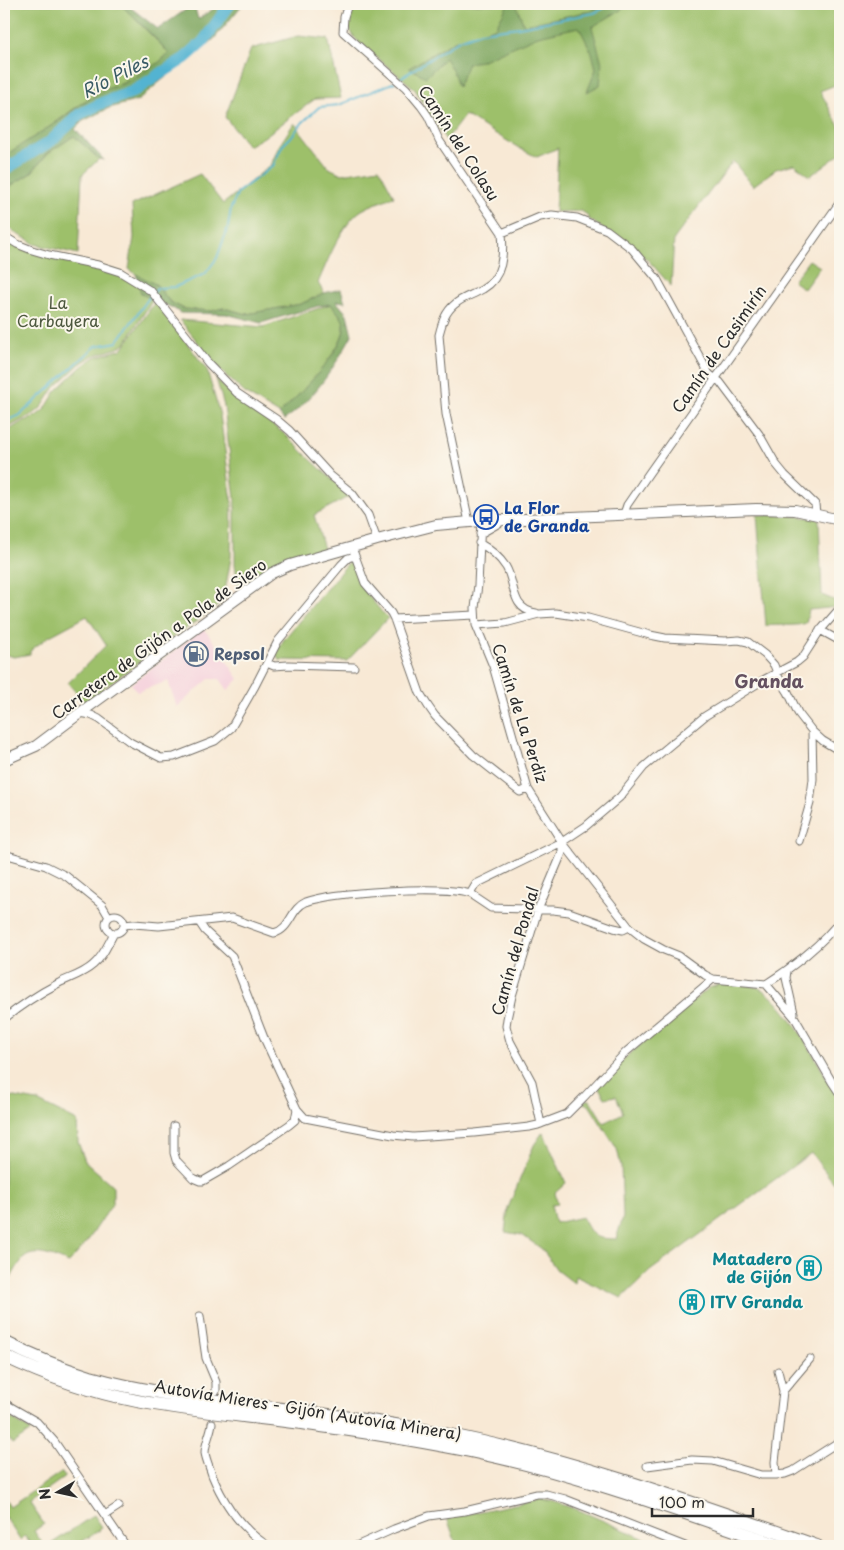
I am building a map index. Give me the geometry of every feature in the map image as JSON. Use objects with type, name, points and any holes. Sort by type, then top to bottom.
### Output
[{"type":"highway","points":[[4,1342],[30,1355],[88,1376],[137,1388],[186,1397],[322,1414],[443,1433],[555,1459],[619,1478],[817,1546]]},
{"type":"highway","name":"Autovía Mieres - Gijón (Autovía Minera)","points":[[4,1356],[25,1366],[84,1387],[135,1400],[185,1409],[330,1427],[443,1446],[517,1462],[616,1490],[780,1546]]},
{"type":"street","name":"Camín del Colasu","points":[[348,4],[344,17],[343,32],[396,78],[428,116],[439,140],[502,233]]},
{"type":"street","name":"Camín de Casimirín","points":[[624,514],[627,505],[840,202]]},
{"type":"street","points":[[469,522],[446,414],[439,335],[445,316],[453,305],[486,287],[497,275],[503,255],[502,233],[540,217],[552,216],[577,218],[607,230],[632,249],[656,279],[709,374],[720,382],[759,434],[776,464],[815,504],[816,514]]},
{"type":"street","points":[[4,236],[17,244],[50,255],[98,264],[122,274],[152,292],[208,363],[238,394],[276,419],[290,431],[331,476],[352,493],[368,515],[377,540]]},
{"type":"street","name":"Carretera de Gijón a Pola de Siero","points":[[4,760],[36,746],[272,573],[290,565],[354,552],[377,540],[436,525],[624,514],[756,509],[795,510],[840,520]]},
{"type":"street","points":[[480,534],[504,520]]},
{"type":"street","name":"Camín de La Perdiz","points":[[481,521],[476,625],[493,666],[528,788],[562,842],[629,927],[644,939],[679,956],[713,979],[766,984]]},
{"type":"street","points":[[479,543],[492,551],[506,568],[515,596],[522,607],[531,612],[539,614],[570,614],[665,638],[748,642],[766,655],[774,665],[798,713],[812,732],[840,751]]},
{"type":"street","points":[[80,713],[99,718],[130,742],[156,756],[167,758],[208,744],[220,737],[231,728],[278,641],[354,552],[365,583],[394,619],[420,692],[435,716],[473,755],[520,792],[528,788]]},
{"type":"street","points":[[470,894],[476,884],[562,842],[599,816],[620,797],[644,767],[705,716],[803,657],[820,630],[840,608]]},
{"type":"street","points":[[476,625],[505,623],[539,614]]},
{"type":"street","points":[[394,619],[475,615]]},
{"type":"street","points":[[820,630],[840,641]]},
{"type":"street","points":[[267,663],[274,666],[354,667]]},
{"type":"street","points":[[799,841],[810,803],[812,787],[812,732]]},
{"type":"street","name":"Camín del Pondal","points":[[541,1124],[532,1082],[510,1041],[506,1026],[512,996],[538,910],[562,853],[562,842]]},
{"type":"street","points":[[4,854],[46,866],[66,876],[102,905],[109,918]]},
{"type":"street","points":[[124,925],[159,926],[232,918],[274,933],[284,929],[298,908],[306,902],[372,892],[427,890],[464,892],[491,908],[569,912],[614,928],[623,930],[629,927]]},
{"type":"street","points":[[114,933],[109,931],[106,926],[109,918],[114,915],[120,917],[124,925]]},
{"type":"street","points":[[840,920],[832,932],[787,971],[766,984],[795,1018],[840,1094]]},
{"type":"street","points":[[199,922],[232,956],[264,1038],[297,1109],[305,1118],[393,1135],[413,1137],[474,1134],[529,1128],[566,1114],[626,1052],[713,979]]},
{"type":"street","points":[[4,1019],[14,1010],[51,988],[80,974],[94,964],[103,954],[114,933],[122,930],[124,925]]},
{"type":"street","points":[[787,971],[786,978],[795,1018]]},
{"type":"street","points":[[174,1126],[174,1153],[176,1160],[193,1178],[203,1181],[229,1166],[289,1125],[295,1120],[297,1109]]},
{"type":"street","points":[[200,1316],[206,1358],[216,1382],[216,1390]]},
{"type":"street","points":[[783,1392],[810,1359]]},
{"type":"street","points":[[776,1475],[775,1462],[783,1392],[778,1371]]},
{"type":"street","points":[[4,1403],[37,1422],[54,1441],[126,1546]]},
{"type":"street","points":[[212,1423],[205,1452],[218,1490],[233,1515],[250,1534],[268,1546]]},
{"type":"street","points":[[647,1466],[706,1460],[761,1475],[785,1474],[793,1471],[840,1441]]},
{"type":"street","points":[[356,1546],[429,1516],[464,1511],[537,1494],[546,1494],[565,1499],[685,1546]]},
{"type":"street","points":[[105,1515],[118,1506]]},
{"type":"shaded area","name":"Repsol","points":[[204,628],[239,679],[228,690],[220,679],[209,679],[177,707],[168,681],[137,692],[131,684]]},
{"type":"green space","points":[[4,4],[120,4],[169,53],[158,63],[123,83],[83,102],[44,131],[4,156]]},
{"type":"green space","points":[[120,4],[126,4],[158,29],[194,4],[198,19],[221,4],[243,4],[213,40],[139,100],[109,108],[83,121],[75,129],[104,160],[99,159],[74,136],[48,153],[31,173],[4,190],[4,156],[60,120],[82,103],[109,88],[124,83],[158,63],[169,54]]},
{"type":"green space","points":[[351,4],[840,4],[840,83],[820,91],[840,128],[840,154],[810,176],[794,164],[776,169],[753,186],[733,161],[674,239],[671,286],[648,260],[589,219],[586,214],[581,211],[555,212],[558,148],[537,157],[465,115],[446,140],[414,88],[358,42],[349,29]]},
{"type":"green space","points":[[508,4],[516,4],[524,25],[590,11],[604,4],[631,4],[592,27],[602,63],[600,85],[587,92],[596,69],[592,53],[579,27],[538,36],[481,61],[468,63],[458,87],[454,74],[445,58],[426,77],[409,68],[454,41],[496,27]]},
{"type":"green space","points":[[298,36],[328,39],[341,98],[315,99],[264,137],[248,146],[225,117],[251,49]]},
{"type":"green space","points":[[294,123],[329,168],[342,174],[379,168],[394,196],[362,210],[348,224],[336,244],[318,283],[324,293],[301,304],[247,314],[223,308],[212,311],[184,309],[170,302],[129,269],[134,237],[132,205],[200,174],[223,204],[271,165],[279,146]]},
{"type":"green space","points":[[74,136],[99,159],[82,175],[78,254],[34,244],[15,233],[4,221],[4,190],[31,173],[48,153]]},
{"type":"green space","name":"La Carbayera","points":[[4,236],[17,244],[120,272],[156,295],[125,343],[118,348],[92,356],[80,364],[55,387],[42,407],[35,413],[4,430]]},
{"type":"green space","points":[[809,260],[820,267],[804,289],[793,281]]},
{"type":"green space","points":[[136,274],[157,285],[170,302],[184,309],[212,311],[223,308],[247,314],[301,304],[324,293],[341,289],[345,302],[336,301],[347,314],[352,335],[323,382],[305,403],[284,420],[279,414],[319,372],[338,346],[343,334],[344,324],[341,316],[331,304],[261,323],[226,314],[180,313],[141,294]]},
{"type":"green space","points":[[156,301],[207,370],[220,415],[232,501],[231,558],[223,602],[84,702],[68,683],[106,645],[87,616],[48,637],[30,651],[30,654],[14,657],[4,654],[4,433],[45,409],[56,391],[81,367],[95,357],[122,349]]},
{"type":"green space","points":[[331,304],[344,323],[343,333],[338,345],[319,372],[279,414],[246,394],[221,371],[180,320],[263,327]]},
{"type":"green space","points":[[216,378],[229,393],[286,435],[350,496],[314,515],[324,549],[276,564],[243,584],[238,585],[235,564],[235,499],[224,406]]},
{"type":"green space","points":[[757,515],[785,515],[819,519],[822,595],[840,603],[837,607],[809,610],[806,623],[766,626]]},
{"type":"green space","points":[[349,562],[353,563],[361,586],[388,618],[347,661],[279,660],[275,653],[285,638]]},
{"type":"green space","points":[[721,984],[755,987],[769,995],[802,1035],[840,1099],[840,1191],[811,1153],[650,1271],[622,1298],[575,1276],[574,1283],[557,1270],[542,1249],[522,1235],[505,1232],[508,1208],[534,1145],[543,1132],[566,1183],[555,1193],[558,1204],[551,1205],[555,1223],[582,1217],[594,1236],[616,1239],[623,1217],[621,1166],[617,1149],[589,1105],[583,1103],[585,1100],[590,1100],[604,1123],[623,1113],[616,1096],[605,1098],[598,1086],[625,1058],[683,1009],[709,988]]},
{"type":"green space","points":[[4,1095],[37,1101],[77,1121],[78,1142],[85,1161],[113,1186],[113,1203],[89,1239],[69,1263],[46,1255],[29,1255],[19,1264],[4,1292]]},
{"type":"green space","points":[[6,1415],[31,1431],[12,1444],[4,1431],[4,1417]]},
{"type":"green space","points":[[61,1472],[65,1477],[29,1502],[44,1524],[34,1531],[44,1546],[32,1546],[25,1536],[20,1540],[6,1518],[4,1519],[4,1498],[10,1507]]},
{"type":"green space","points":[[540,1499],[581,1511],[661,1546],[457,1546],[447,1518]]},
{"type":"green space","points":[[94,1515],[102,1527],[100,1530],[75,1546],[48,1546]]},
{"type":"waterway","name":"Río Piles","points":[[4,170],[51,141],[80,114],[102,103],[132,92],[185,58],[203,42],[230,4]]},
{"type":"waterway","points":[[399,79],[459,40],[481,32],[594,13],[612,4]]},
{"type":"waterway","points":[[154,292],[158,288],[175,287],[205,274],[217,258],[228,227],[231,208],[238,192],[273,166],[282,146],[319,107],[339,105],[395,82]]},
{"type":"waterway","points":[[4,422],[20,415],[96,346],[117,342],[151,295]]},
{"type":"place","name":"La Flor de Granda","points":[[486,517]]},
{"type":"place","name":"Repsol","points":[[196,654]]},
{"type":"place","name":"Matadero de Gijón","points":[[809,1268]]},
{"type":"place","name":"ITV Granda","points":[[692,1302]]},
{"type":"district","name":"Granda","points":[[769,682]]}]
